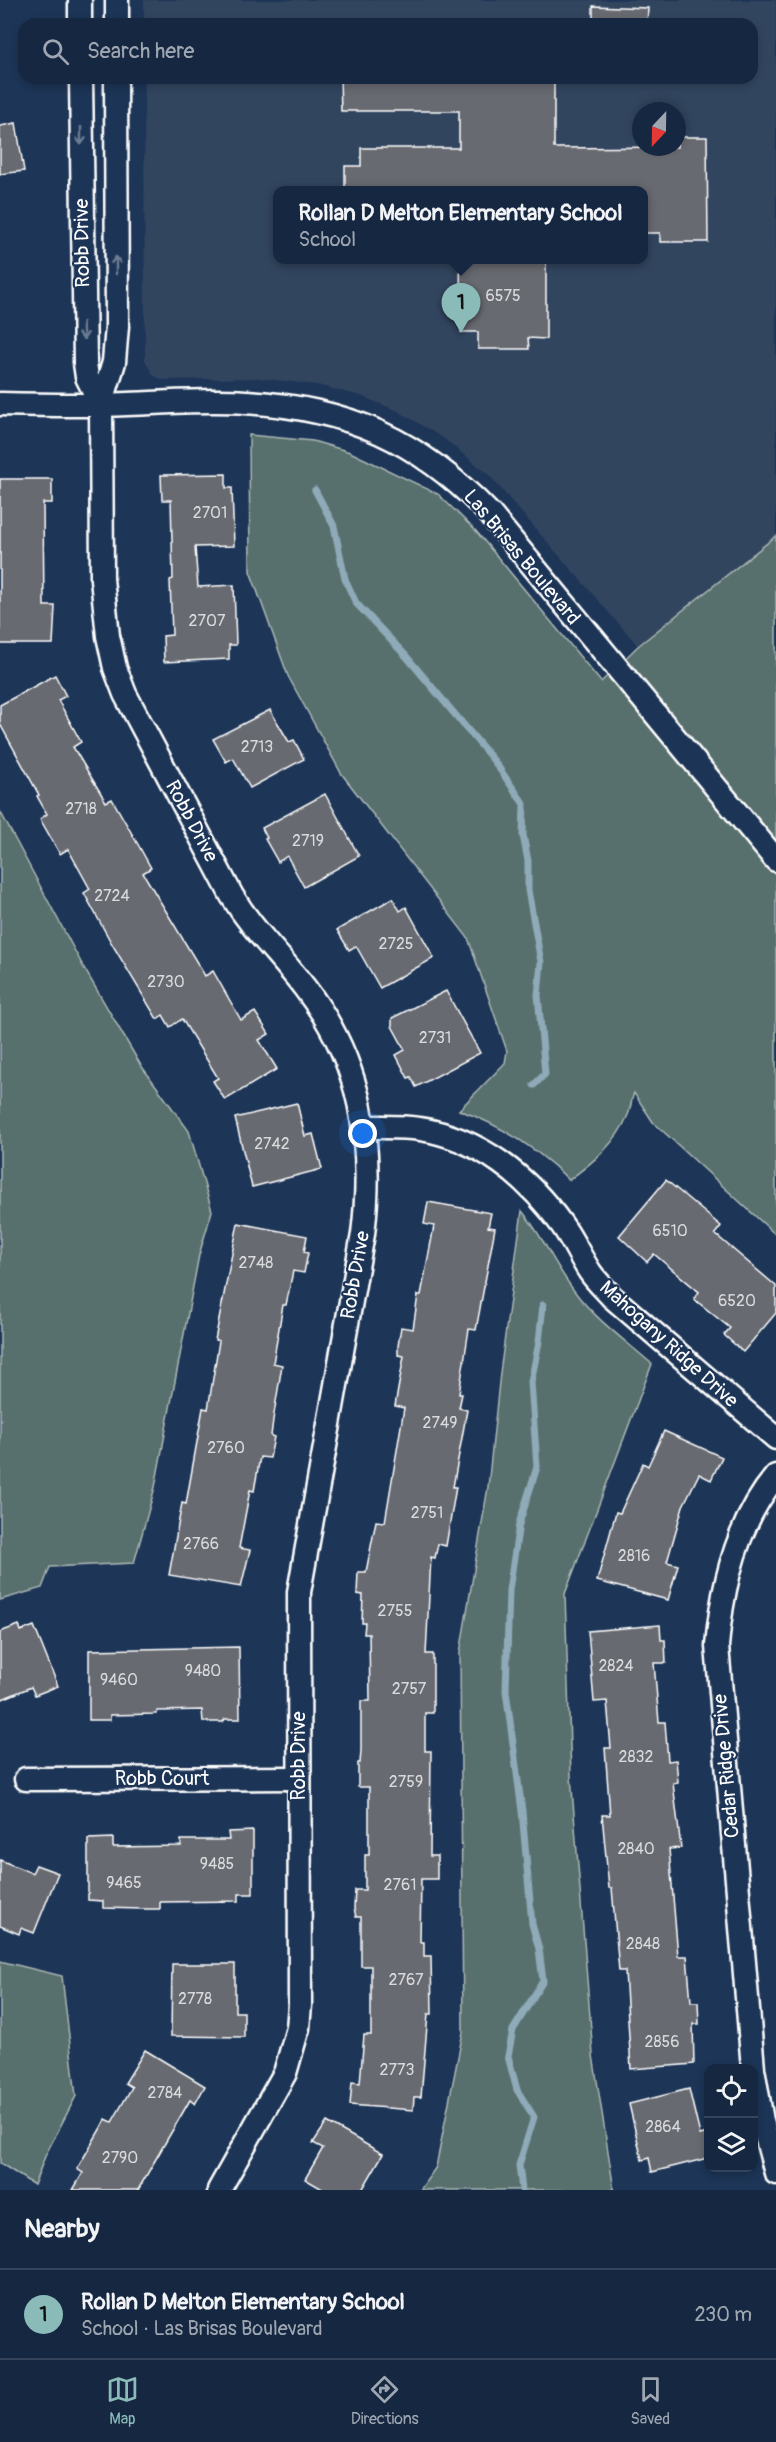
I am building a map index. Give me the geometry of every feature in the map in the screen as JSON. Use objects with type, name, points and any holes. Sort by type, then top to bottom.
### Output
[{"type":"street","points":[[80,0],[80,18]]},
{"type":"street","points":[[117,0],[117,18]]},
{"type":"street","name":"Robb Drive","points":[[81,84],[85,363],[87,377],[101,405]]},
{"type":"street","name":"Robb Drive","points":[[116,84],[117,326],[112,375],[101,405],[102,579],[108,636],[115,668],[129,703],[232,896],[248,922],[290,969],[323,1012],[348,1067],[365,1127],[368,1182],[363,1234],[299,1592],[300,2005],[298,2028],[285,2073],[219,2190]]},
{"type":"street","name":"Las Brisas Boulevard","points":[[0,404],[101,405],[244,402],[305,408],[348,419],[384,434],[433,462],[463,486],[490,514],[776,860]]},
{"type":"street","name":"Mahogany Ridge Drive","points":[[365,1127],[421,1129],[442,1134],[484,1152],[505,1165],[535,1191],[550,1209],[591,1274],[612,1297],[776,1437]]},
{"type":"street","name":"Cedar Ridge Drive","points":[[753,2064],[717,1646],[720,1614],[731,1566],[750,1515],[765,1489],[776,1476]]},
{"type":"street","name":"Robb Court","points":[[26,1779],[298,1778]]},
{"type":"street","points":[[758,2100],[776,2173]]},
{"type":"shaded area","points":[[144,0],[776,0],[776,536],[638,646],[487,473],[443,438],[398,411],[361,396],[317,385],[259,378],[162,380],[153,375],[145,360],[144,84],[758,84],[758,18],[144,18]]},
{"type":"green space","points":[[249,435],[313,441],[350,452],[438,494],[476,531],[601,682],[638,646],[776,536],[776,1235],[653,1122],[634,1093],[628,1115],[617,1135],[595,1159],[569,1180],[518,1139],[459,1110],[505,1063],[507,1051],[468,938],[341,773],[288,676],[250,571]]},
{"type":"green space","points":[[0,811],[84,968],[140,1064],[189,1131],[212,1211],[199,1255],[155,1487],[134,1563],[50,1567],[42,1588],[0,1600]]},
{"type":"green space","points":[[522,1211],[583,1302],[652,1364],[565,1594],[571,1776],[593,2055],[614,2190],[420,2190],[436,2167],[463,2032],[460,1653],[488,1487],[500,1373]]},
{"type":"green space","points":[[0,1961],[62,1976],[76,2096],[46,2154],[34,2185],[0,2163]]},
{"type":"building","points":[[593,6],[648,8],[647,18],[593,18]]},
{"type":"building","points":[[340,84],[554,84],[554,148],[632,147],[632,156],[686,156],[686,137],[707,137],[708,242],[660,242],[660,233],[648,233],[648,186],[345,186],[345,166],[361,166],[361,148],[459,148],[459,111],[341,111]]},
{"type":"building","points":[[16,123],[24,171],[0,174],[0,126]]},
{"type":"building","points":[[460,264],[546,264],[546,339],[528,338],[529,349],[478,349],[478,332],[461,332]]},
{"type":"building","points":[[226,474],[226,488],[232,488],[234,546],[195,547],[198,587],[234,585],[236,645],[229,645],[229,659],[164,662],[163,636],[172,635],[170,580],[173,579],[171,500],[162,500],[161,475]]},
{"type":"building","points":[[0,479],[52,479],[52,503],[43,503],[44,606],[55,606],[53,644],[0,644]]},
{"type":"building","points":[[55,675],[66,696],[58,700],[81,742],[73,747],[106,802],[112,799],[140,848],[151,868],[143,873],[205,976],[213,971],[241,1020],[255,1012],[269,1034],[259,1040],[277,1069],[225,1100],[213,1081],[218,1078],[182,1019],[170,1027],[163,1015],[157,1019],[112,944],[84,893],[90,889],[68,849],[60,854],[40,819],[47,814],[37,796],[39,795],[0,724],[0,705]]},
{"type":"building","points":[[270,710],[289,742],[294,740],[304,759],[250,788],[233,758],[226,762],[213,739]]},
{"type":"building","points":[[325,794],[359,856],[304,887],[287,856],[278,862],[265,839],[267,838],[262,828]]},
{"type":"building","points":[[393,898],[400,911],[406,907],[434,958],[380,988],[356,946],[349,950],[337,930]]},
{"type":"building","points":[[446,991],[480,1053],[416,1087],[411,1077],[408,1078],[396,1055],[405,1050],[392,1026],[392,1018]]},
{"type":"building","points":[[297,1103],[305,1136],[313,1134],[322,1169],[252,1187],[235,1118]]},
{"type":"building","points":[[666,1180],[721,1226],[715,1234],[776,1286],[776,1313],[743,1352],[724,1335],[730,1328],[694,1299],[699,1292],[654,1254],[647,1262],[619,1236]]},
{"type":"building","points":[[428,1202],[491,1213],[488,1227],[495,1228],[476,1330],[469,1329],[459,1394],[462,1394],[459,1408],[467,1410],[453,1487],[456,1487],[446,1546],[438,1544],[435,1558],[431,1557],[426,1654],[433,1654],[433,1713],[425,1713],[425,1751],[431,1751],[430,1856],[437,1856],[437,1879],[421,1879],[420,1942],[424,1942],[424,1956],[431,1956],[432,2014],[428,2014],[421,2097],[414,2097],[413,2110],[350,2105],[352,2082],[360,2083],[364,2035],[371,2035],[371,1966],[361,1966],[361,1917],[356,1917],[354,1908],[355,1890],[365,1890],[365,1855],[369,1855],[369,1787],[358,1787],[358,1763],[360,1763],[361,1750],[361,1701],[370,1701],[369,1634],[364,1634],[365,1623],[362,1623],[363,1595],[357,1594],[358,1572],[366,1572],[376,1521],[385,1522],[404,1408],[395,1406],[404,1356],[398,1355],[398,1346],[401,1327],[413,1329],[418,1295],[421,1295],[434,1226],[424,1224]]},
{"type":"building","points":[[238,1223],[307,1236],[304,1252],[308,1253],[304,1273],[293,1271],[286,1305],[283,1305],[273,1363],[282,1365],[271,1436],[274,1437],[270,1458],[260,1457],[254,1491],[250,1490],[239,1548],[250,1550],[241,1587],[169,1575],[182,1503],[186,1504],[203,1408],[208,1409],[219,1341],[215,1340]]},
{"type":"building","points":[[664,1431],[722,1457],[711,1480],[699,1474],[683,1506],[667,1562],[678,1565],[668,1600],[597,1581],[616,1512],[620,1513],[643,1463],[648,1466]]},
{"type":"building","points":[[19,1625],[21,1631],[34,1626],[58,1686],[35,1695],[31,1687],[0,1700],[0,1632]]},
{"type":"building","points":[[660,1625],[661,1640],[665,1640],[666,1663],[654,1663],[659,1722],[665,1722],[668,1761],[676,1760],[678,1782],[673,1783],[681,1848],[669,1849],[678,1956],[687,1956],[691,2002],[698,2002],[699,2024],[693,2024],[694,2064],[631,2069],[625,1971],[619,1971],[612,1888],[609,1888],[602,1815],[610,1815],[605,1748],[611,1748],[607,1701],[594,1702],[588,1631]]},
{"type":"building","points":[[239,1647],[240,1719],[203,1722],[202,1710],[110,1715],[110,1720],[89,1720],[89,1650]]},
{"type":"building","points":[[253,1831],[253,1894],[239,1894],[239,1901],[160,1902],[160,1909],[142,1909],[103,1908],[103,1901],[88,1900],[88,1839],[113,1838],[113,1847],[181,1846],[181,1840],[229,1840],[228,1832]]},
{"type":"building","points":[[0,1860],[32,1873],[36,1865],[58,1873],[34,1933],[21,1928],[19,1934],[0,1926]]},
{"type":"building","points":[[172,1964],[235,1964],[235,2012],[244,2012],[244,2037],[171,2036]]},
{"type":"building","points":[[145,2050],[205,2086],[195,2104],[190,2100],[138,2190],[73,2190],[83,2173],[77,2169],[106,2119],[112,2122],[132,2087],[125,2083]]},
{"type":"building","points":[[689,2089],[700,2135],[704,2134],[704,2159],[652,2172],[649,2158],[642,2160],[629,2104]]},
{"type":"building","points":[[327,2122],[383,2154],[362,2190],[324,2190],[305,2179],[323,2148],[313,2143]]},
{"type":"waterway","points":[[315,490],[334,526],[345,579],[356,603],[406,656],[494,761],[524,804],[523,835],[528,861],[528,890],[541,962],[538,995],[545,1074],[534,1085]]},
{"type":"waterway","points":[[522,2190],[519,2165],[534,2117],[517,2090],[508,2056],[513,2030],[543,1981],[539,1949],[532,1924],[522,1811],[506,1691],[509,1590],[519,1524],[537,1467],[531,1382],[543,1305]]},
{"type":"place","name":"Rollan D Melton Elementary School","points":[[461,333]]}]
